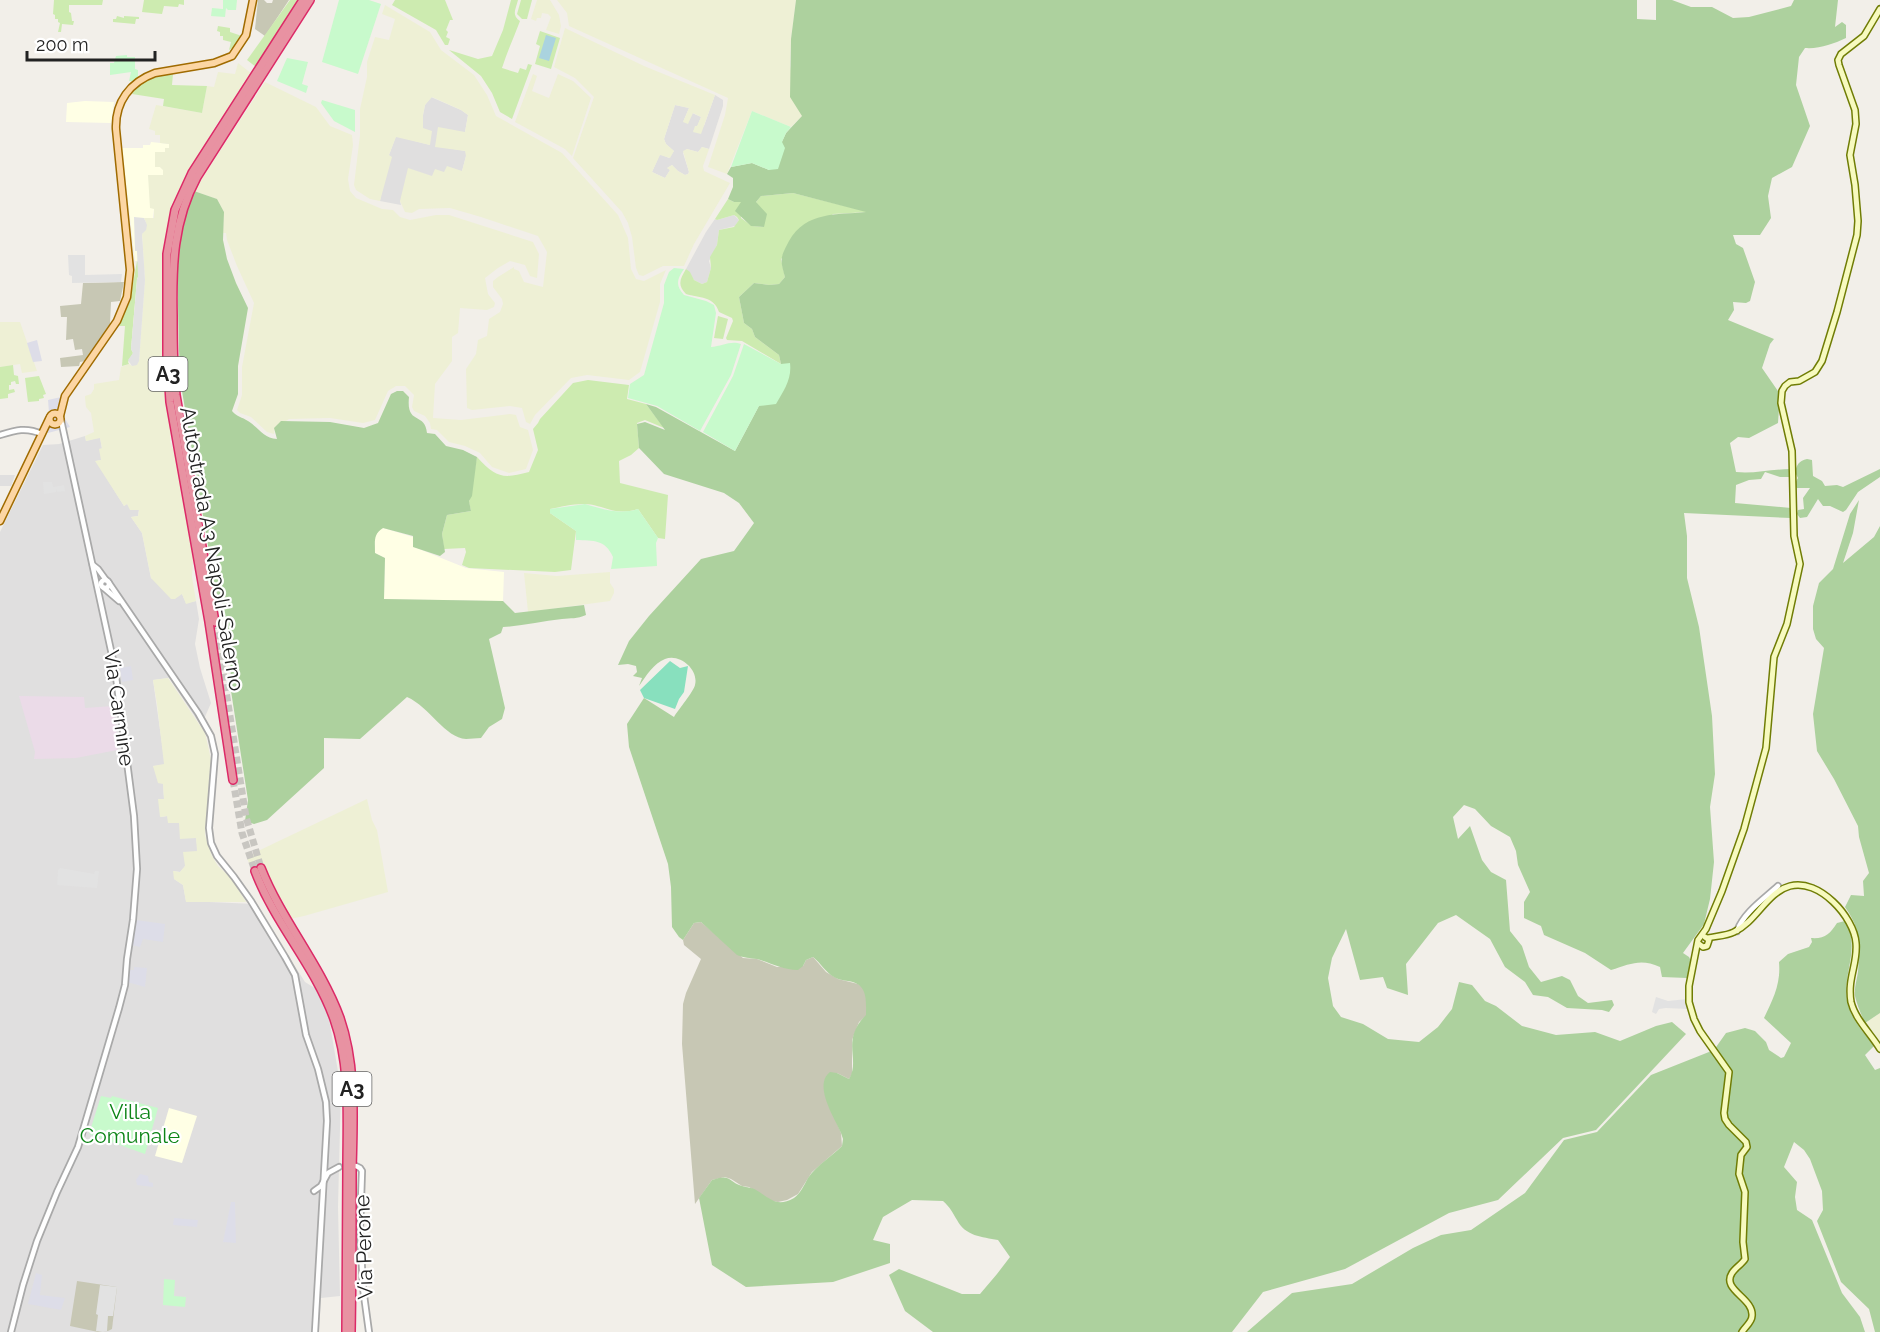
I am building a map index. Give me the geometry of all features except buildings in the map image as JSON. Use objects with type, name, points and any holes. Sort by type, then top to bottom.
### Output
[{"type":"highway","name":"Autostrada A3 Napoli-Salerno","points":[[232,780],[209,622],[170,402],[167,356],[167,254],[175,210],[192,173],[303,0]]},
{"type":"highway","name":"Autostrada A3 Napoli-Salerno","points":[[215,622],[176,395],[172,284],[175,238],[184,205],[196,177],[310,0]]},
{"type":"highway","name":"A3","points":[[346,1332],[347,1096],[343,1051],[334,1020],[319,985],[268,900],[258,870],[332,998],[348,1046],[352,1070],[353,1109],[351,1332]]},
{"type":"main road","points":[[0,521],[42,434],[46,427],[57,420],[54,408],[65,396],[124,308],[130,270],[116,129],[121,101],[131,87],[155,72],[214,63],[232,56],[246,35],[253,0]]},
{"type":"main road","points":[[1743,1332],[1753,1315],[1748,1301],[1731,1286],[1730,1280],[1732,1273],[1745,1259],[1744,1192],[1738,1174],[1741,1155],[1747,1147],[1746,1142],[1725,1119],[1729,1072],[1700,1031],[1689,1002],[1690,979],[1696,959],[1709,942],[1705,938],[1706,929],[1744,829],[1766,748],[1774,657],[1786,624],[1800,564],[1794,536],[1792,451],[1781,403],[1782,391],[1790,382],[1799,381],[1815,372],[1822,361],[1857,235],[1855,185],[1850,155],[1856,124],[1855,110],[1838,60],[1841,54],[1864,36],[1880,9]]},
{"type":"main road","points":[[1704,946],[1698,940],[1737,931],[1777,893],[1787,887],[1793,885],[1815,887],[1846,918],[1854,934],[1857,948],[1850,980],[1852,1005],[1880,1048]]},
{"type":"main road","points":[[1704,946],[1724,935]]},
{"type":"street","points":[[57,420],[97,580],[103,589],[123,605]]},
{"type":"street","points":[[0,435],[22,429],[42,434]]},
{"type":"street","points":[[93,565],[108,582],[198,712],[211,736],[215,754],[209,836],[217,856],[251,901],[294,975],[306,1035],[326,1102],[326,1164],[315,1332]]},
{"type":"street","points":[[103,589],[107,587],[108,582]]},
{"type":"street","points":[[101,599],[104,594],[103,589]]},
{"type":"street","name":"Via Carmine","points":[[11,1332],[37,1241],[78,1147],[87,1120],[125,985],[137,869],[134,825],[115,669],[101,599],[103,589]]},
{"type":"street","points":[[1737,931],[1746,915],[1778,886]]},
{"type":"street","points":[[326,1164],[333,1168]]},
{"type":"street","name":"Via Perone","points":[[325,1170],[342,1166],[328,1173],[325,1178]]},
{"type":"street","name":"Via Perone","points":[[356,1166],[362,1171],[360,1229],[363,1288],[369,1332]]},
{"type":"street","points":[[314,1191],[321,1186],[325,1178]]},
{"type":"street","points":[[314,1191],[324,1192]]},
{"type":"street","points":[[314,1191],[321,1195],[323,1202]]},
{"type":"shaded area","points":[[258,0],[272,3],[273,0],[289,0],[265,36],[255,29]]},
{"type":"shaded area","points":[[537,0],[550,0],[559,15],[561,26],[559,34],[546,30],[551,17],[548,14],[542,13],[541,18],[537,18],[536,21],[531,19]]},
{"type":"shaded area","points":[[557,0],[796,0],[790,66],[802,116],[791,127],[752,111],[727,174],[708,167],[725,115],[728,98],[569,26],[567,13]]},
{"type":"shaded area","points":[[385,5],[430,32],[441,50],[474,75],[487,95],[496,116],[562,153],[618,215],[628,238],[631,269],[636,279],[644,281],[666,270],[660,284],[660,302],[640,372],[629,380],[587,375],[571,378],[535,415],[530,424],[526,422],[522,408],[510,406],[472,410],[467,408],[466,369],[476,354],[478,340],[487,336],[489,319],[500,312],[503,304],[493,287],[493,281],[514,267],[519,271],[524,282],[543,287],[547,252],[538,236],[450,208],[405,212],[400,201],[408,168],[432,176],[435,169],[444,172],[447,166],[462,171],[466,156],[465,151],[435,147],[438,127],[465,132],[468,115],[432,97],[425,105],[423,115],[423,128],[432,131],[430,145],[396,137],[389,155],[392,157],[380,201],[370,199],[356,190],[354,185],[360,135],[360,109],[367,77],[367,62],[375,37],[389,40],[395,19],[382,14]]},
{"type":"shaded area","points":[[565,28],[644,66],[715,95],[701,134],[693,132],[701,117],[693,113],[688,124],[683,122],[689,108],[675,105],[664,139],[674,151],[670,158],[660,155],[652,172],[665,178],[670,170],[667,168],[672,165],[685,175],[688,174],[683,151],[687,149],[698,152],[702,147],[709,149],[703,166],[704,171],[730,183],[694,244],[684,266],[663,266],[643,276],[639,275],[632,237],[622,212],[573,158],[594,97],[575,78],[554,67]]},
{"type":"shaded area","points":[[238,63],[252,74],[230,109],[218,122],[184,180],[172,208],[164,251],[162,290],[164,372],[171,426],[170,441],[175,455],[193,558],[192,577],[196,601],[186,604],[182,594],[171,599],[151,578],[142,533],[131,517],[138,516],[139,510],[130,510],[127,504],[124,506],[95,461],[101,460],[100,438],[86,441],[85,436],[94,432],[85,396],[91,394],[94,384],[119,380],[121,367],[129,364],[132,366],[139,361],[145,280],[142,234],[146,222],[144,218],[154,218],[154,209],[150,208],[148,175],[163,175],[160,167],[155,167],[155,152],[165,152],[165,148],[169,148],[169,144],[160,143],[160,135],[155,135],[155,131],[149,129],[156,105],[202,113],[207,86],[214,87],[218,72],[235,74]]},
{"type":"shaded area","points":[[533,74],[537,76],[532,91],[549,98],[558,74],[573,81],[591,98],[572,156],[565,149],[515,122]]},
{"type":"shaded area","points":[[265,82],[316,107],[330,126],[352,135],[353,145],[348,179],[350,191],[356,198],[382,209],[393,210],[400,217],[410,220],[449,215],[533,242],[539,254],[537,278],[530,276],[525,265],[510,261],[485,278],[488,294],[495,303],[494,307],[487,310],[460,308],[458,333],[452,337],[452,361],[435,384],[433,418],[461,420],[516,415],[520,427],[528,430],[533,450],[526,469],[509,473],[492,467],[480,453],[449,442],[437,430],[431,429],[425,416],[414,411],[412,407],[414,395],[405,386],[396,386],[388,391],[375,420],[363,423],[330,418],[289,419],[275,428],[274,434],[267,432],[251,417],[237,410],[242,395],[242,367],[254,303],[237,266],[226,233],[223,233],[224,212],[217,199],[194,191]]},
{"type":"shaded area","points":[[715,95],[723,100],[723,106],[709,149],[702,147],[698,152],[687,149],[683,153],[688,174],[685,175],[672,165],[667,168],[670,170],[665,178],[652,172],[660,154],[669,158],[674,151],[664,139],[675,105],[689,108],[683,122],[692,113],[701,117],[693,131],[704,126]]},
{"type":"shaded area","points":[[431,97],[468,115],[465,132],[435,146],[466,151],[462,171],[444,172],[432,176],[400,201],[401,205],[380,201],[389,155],[396,136],[430,145],[422,128],[425,105]]},
{"type":"shaded area","points":[[114,102],[111,123],[66,122],[67,103]]},
{"type":"shaded area","points":[[151,142],[170,144],[169,149],[165,152],[155,153],[160,167],[164,170],[163,175],[149,175],[154,209],[153,218],[145,218],[129,364],[137,261],[135,261],[122,148],[143,148],[143,145],[150,145]]},
{"type":"shaded area","points":[[734,215],[739,220],[735,226],[719,230],[717,245],[709,261],[711,268],[707,282],[702,284],[694,280],[686,269],[706,232],[715,219]]},
{"type":"shaded area","points":[[134,217],[144,218],[147,225],[142,234],[145,280],[139,361],[137,365],[132,366],[128,360],[133,353],[131,349],[138,277]]},
{"type":"shaded area","points":[[68,255],[85,255],[85,275],[122,274],[121,282],[72,283],[72,276],[69,275]]},
{"type":"shaded area","points":[[124,282],[120,301],[111,302],[110,324],[85,361],[80,362],[79,366],[61,367],[60,358],[83,355],[82,349],[75,350],[73,339],[66,340],[67,317],[61,317],[60,306],[81,304],[83,283]]},
{"type":"shaded area","points":[[0,322],[20,322],[37,371],[22,373],[20,364],[0,367]]},
{"type":"shaded area","points":[[37,340],[42,361],[33,362],[27,343]]},
{"type":"shaded area","points":[[61,397],[64,404],[64,417],[70,427],[48,433],[42,429],[49,412],[48,400]]},
{"type":"shaded area","points":[[85,436],[86,441],[100,437],[101,460],[96,461],[124,506],[127,504],[139,509],[138,516],[131,517],[142,533],[151,578],[182,594],[186,603],[196,601],[199,619],[195,644],[211,703],[201,726],[169,678],[153,680],[165,765],[153,766],[163,783],[164,799],[159,799],[161,817],[168,816],[196,838],[198,851],[180,872],[174,871],[174,879],[183,885],[186,901],[255,904],[305,982],[318,990],[329,1019],[341,1089],[338,1207],[340,1296],[321,1298],[319,1332],[0,1332],[0,532],[43,445],[59,444]]},
{"type":"shaded area","points":[[0,475],[15,475],[11,486],[0,486]]},
{"type":"shaded area","points":[[43,482],[52,482],[53,487],[64,485],[65,491],[57,492],[56,489],[56,492],[44,494]]},
{"type":"shaded area","points":[[383,528],[413,537],[414,547],[466,568],[504,572],[503,601],[384,599],[385,558],[375,553],[375,536],[377,531]]},
{"type":"shaded area","points":[[610,572],[610,583],[614,593],[610,601],[528,612],[524,573],[557,576]]},
{"type":"shaded area","points":[[131,666],[133,680],[122,682],[120,668]]},
{"type":"shaded area","points":[[168,678],[205,733],[211,761],[205,835],[212,856],[218,866],[232,879],[246,902],[186,902],[183,885],[174,879],[173,871],[180,872],[185,866],[183,852],[197,851],[196,838],[180,839],[179,823],[168,823],[167,816],[160,817],[158,799],[164,799],[163,784],[158,783],[153,766],[164,764],[153,680]]},
{"type":"shaded area","points":[[19,696],[84,697],[85,708],[113,706],[117,750],[76,758],[34,759],[35,752]]},
{"type":"shaded area","points":[[367,799],[377,830],[388,892],[290,919],[264,867],[252,871],[247,858]]},
{"type":"shaded area","points":[[60,868],[94,874],[95,871],[99,871],[97,888],[57,885]]},
{"type":"shaded area","points":[[136,920],[165,924],[163,942],[143,939],[140,947],[132,945]]},
{"type":"shaded area","points":[[701,922],[743,958],[757,959],[777,967],[803,966],[806,960],[813,957],[826,972],[864,988],[867,1015],[859,1022],[852,1040],[852,1074],[849,1079],[837,1073],[825,1095],[841,1133],[842,1146],[812,1172],[798,1194],[787,1200],[772,1201],[749,1187],[725,1177],[712,1180],[695,1204],[682,1044],[683,1004],[701,959],[684,945],[683,940],[694,923]]},
{"type":"shaded area","points":[[134,967],[147,968],[145,987],[127,982],[128,970],[134,970]]},
{"type":"shaded area","points":[[1656,997],[1668,1001],[1687,999],[1688,1009],[1659,1009],[1656,1014],[1652,1012]]},
{"type":"shaded area","points":[[1880,1013],[1880,1044],[1865,1023]]},
{"type":"shaded area","points":[[169,1108],[197,1116],[182,1163],[155,1156]]},
{"type":"shaded area","points":[[140,1174],[148,1176],[153,1187],[137,1185],[136,1180]]},
{"type":"shaded area","points":[[231,1202],[235,1202],[236,1243],[223,1242]]},
{"type":"shaded area","points":[[174,1218],[198,1220],[197,1227],[173,1225]]},
{"type":"shaded area","points":[[36,1273],[42,1275],[40,1295],[65,1298],[61,1310],[28,1304]]},
{"type":"shaded area","points":[[77,1281],[117,1287],[112,1329],[98,1332],[70,1326]]},
{"type":"shaded area","points":[[100,1285],[117,1287],[113,1316],[108,1316],[107,1331],[103,1332],[96,1331]]},
{"type":"green space","points":[[54,0],[103,0],[102,5],[69,5],[73,25],[62,24],[61,32],[58,32],[60,23],[53,14]]},
{"type":"green space","points":[[144,0],[184,0],[184,5],[164,6],[162,14],[142,12]]},
{"type":"green space","points":[[223,0],[237,0],[236,10],[226,8],[225,17],[211,16],[212,8],[223,9]]},
{"type":"green space","points":[[290,0],[298,0],[256,67],[247,60]]},
{"type":"green space","points":[[339,0],[369,0],[381,4],[358,74],[322,62]]},
{"type":"green space","points":[[395,0],[445,0],[453,20],[450,20],[446,30],[448,32],[446,37],[450,39],[448,45],[445,45],[436,30],[392,5]]},
{"type":"green space","points":[[511,0],[518,0],[515,14],[520,21],[502,68],[518,73],[520,68],[526,70],[528,64],[532,65],[512,119],[500,112],[481,76],[449,50],[478,59],[492,56],[503,30]]},
{"type":"green space","points":[[521,0],[532,0],[527,19],[522,19],[517,14]]},
{"type":"green space","points":[[796,0],[1637,0],[1637,19],[1656,20],[1656,0],[1672,0],[1691,7],[1712,7],[1733,18],[1749,17],[1791,6],[1794,0],[1838,0],[1835,27],[1842,22],[1846,25],[1846,38],[1826,46],[1805,48],[1799,57],[1796,85],[1810,126],[1792,167],[1772,178],[1768,196],[1771,218],[1760,235],[1733,235],[1736,244],[1743,248],[1755,282],[1750,301],[1733,302],[1734,310],[1728,320],[1774,339],[1762,368],[1780,394],[1778,423],[1749,438],[1738,437],[1730,443],[1736,472],[1791,469],[1791,477],[1780,477],[1765,472],[1761,479],[1749,480],[1736,485],[1735,503],[1791,508],[1791,518],[1684,513],[1687,536],[1687,578],[1699,627],[1712,716],[1715,774],[1710,807],[1714,862],[1710,899],[1704,924],[1683,953],[1691,961],[1687,978],[1662,977],[1660,967],[1647,963],[1636,963],[1611,970],[1585,953],[1544,935],[1541,926],[1524,918],[1524,902],[1530,892],[1518,865],[1516,851],[1510,837],[1491,826],[1475,809],[1464,805],[1453,817],[1458,839],[1470,826],[1482,860],[1491,872],[1506,880],[1510,931],[1522,946],[1529,967],[1541,982],[1562,976],[1570,980],[1578,996],[1588,1003],[1612,1000],[1614,1005],[1609,1012],[1567,1008],[1548,997],[1533,995],[1525,982],[1505,967],[1490,939],[1456,915],[1438,923],[1406,964],[1408,995],[1387,988],[1383,977],[1360,980],[1346,929],[1332,958],[1328,978],[1333,1006],[1341,1017],[1363,1024],[1388,1039],[1419,1042],[1438,1027],[1452,1009],[1459,982],[1472,985],[1485,1001],[1496,1006],[1522,1026],[1556,1035],[1595,1032],[1620,1041],[1672,1022],[1686,1034],[1596,1130],[1563,1138],[1498,1200],[1449,1213],[1345,1269],[1263,1292],[1232,1332],[933,1332],[905,1311],[889,1275],[899,1269],[962,1294],[980,1294],[1010,1257],[998,1240],[969,1233],[960,1225],[943,1201],[912,1200],[883,1217],[873,1240],[890,1244],[890,1263],[833,1282],[746,1287],[712,1265],[699,1198],[712,1180],[727,1178],[744,1187],[754,1189],[774,1201],[788,1201],[796,1196],[812,1173],[842,1146],[841,1133],[824,1093],[825,1078],[830,1072],[849,1079],[853,1064],[854,1033],[866,1015],[866,998],[859,985],[834,977],[813,957],[806,960],[798,970],[740,956],[701,922],[694,923],[683,940],[679,937],[672,927],[668,864],[629,747],[627,724],[644,698],[674,717],[692,692],[695,685],[694,674],[687,664],[677,658],[665,659],[650,670],[639,686],[642,678],[633,676],[637,672],[636,666],[618,665],[629,641],[701,559],[734,551],[754,523],[739,503],[724,493],[664,474],[639,448],[637,424],[645,422],[665,430],[646,404],[656,407],[735,451],[781,364],[779,355],[755,337],[752,329],[744,323],[739,297],[754,283],[779,284],[785,277],[782,262],[784,251],[796,231],[804,224],[823,216],[866,212],[793,193],[761,196],[756,202],[767,214],[764,227],[751,226],[735,211],[741,202],[728,199],[733,187],[733,178],[727,174],[731,167],[752,163],[769,170],[786,133],[802,116],[790,97],[791,39]]},
{"type":"green space","points":[[117,16],[139,17],[139,19],[136,19],[135,24],[113,22]]},
{"type":"green space","points":[[218,26],[230,28],[230,32],[242,36],[229,50],[231,42],[223,40],[223,36],[220,36],[220,32],[217,31]]},
{"type":"green space","points":[[540,31],[560,38],[551,69],[535,64],[540,46],[536,44]]},
{"type":"green space","points":[[127,55],[127,57],[135,57],[135,69],[138,70],[138,77],[133,81],[129,81],[131,72],[110,75],[110,63],[114,63],[116,56]]},
{"type":"green space","points":[[287,58],[308,62],[302,84],[308,86],[306,93],[277,81]]},
{"type":"green space","points":[[173,74],[172,85],[207,86],[202,113],[163,106],[164,99],[132,94],[150,79]]},
{"type":"green space","points":[[322,100],[355,110],[355,132],[334,121],[321,103]]},
{"type":"green space","points":[[752,111],[791,127],[782,142],[785,148],[778,169],[769,170],[752,163],[731,167]]},
{"type":"green space","points":[[194,191],[217,199],[224,212],[223,240],[227,259],[248,308],[238,366],[238,394],[232,411],[234,413],[265,435],[277,439],[274,428],[281,421],[330,422],[364,428],[378,423],[391,394],[403,391],[409,397],[410,412],[423,422],[427,433],[435,434],[446,446],[463,450],[477,457],[472,496],[469,501],[471,511],[447,515],[442,534],[445,552],[440,556],[413,547],[413,536],[383,528],[378,533],[375,539],[375,553],[385,558],[384,599],[503,601],[515,613],[584,605],[586,615],[503,627],[501,633],[489,639],[505,708],[502,719],[489,727],[481,738],[458,737],[407,697],[360,739],[324,738],[324,768],[267,820],[254,824],[245,821],[248,800],[231,691],[230,636],[215,587],[182,391],[177,258],[182,223]]},
{"type":"green space","points":[[793,193],[869,212],[833,214],[781,259],[785,277],[779,284],[754,283],[739,297],[744,323],[752,329],[755,337],[779,355],[781,364],[742,341],[727,340],[732,318],[719,312],[710,300],[686,294],[680,282],[686,269],[694,280],[702,284],[707,282],[711,268],[710,257],[717,245],[719,230],[734,227],[739,220],[734,215],[715,219],[728,199],[734,202],[741,201],[741,218],[752,226],[764,227],[756,202],[761,196]]},
{"type":"green space","points":[[137,261],[138,277],[131,349],[133,353],[129,364],[122,366],[125,326],[119,326],[130,301]]},
{"type":"green space","points":[[674,268],[684,269],[678,283],[684,295],[714,305],[716,313],[711,347],[730,343],[741,344],[731,375],[700,431],[657,406],[628,398],[630,384],[644,375],[664,303],[664,285],[669,272]]},
{"type":"green space","points":[[718,316],[728,319],[723,339],[714,338]]},
{"type":"green space","points":[[744,344],[781,364],[790,363],[790,374],[776,404],[759,406],[735,451],[703,432],[733,376]]},
{"type":"green space","points":[[13,365],[14,375],[18,376],[19,384],[15,381],[11,382],[9,390],[14,389],[15,392],[8,394],[8,398],[0,399],[0,367]]},
{"type":"green space","points":[[39,376],[46,394],[39,401],[28,402],[25,378]]},
{"type":"green space","points":[[588,380],[629,385],[627,399],[646,404],[664,428],[645,420],[637,423],[639,448],[619,461],[620,483],[668,495],[665,539],[658,538],[638,509],[622,512],[575,504],[550,509],[550,513],[576,531],[571,570],[555,572],[469,568],[462,565],[465,548],[444,549],[442,534],[447,515],[471,511],[469,502],[477,457],[489,469],[500,475],[513,476],[529,472],[538,450],[533,429],[573,383]]},
{"type":"green space","points":[[1807,459],[1812,460],[1813,476],[1822,481],[1825,486],[1843,487],[1880,469],[1880,477],[1858,492],[1843,512],[1830,506],[1823,506],[1818,499],[1807,517],[1800,518],[1797,514],[1798,510],[1804,509],[1803,498],[1810,488],[1797,488],[1794,485],[1798,478],[1795,472],[1799,463]]},
{"type":"green space","points":[[1859,500],[1853,533],[1843,563],[1874,537],[1880,526],[1880,1013],[1865,1023],[1855,996],[1859,963],[1857,930],[1845,907],[1851,895],[1864,896],[1863,881],[1869,873],[1858,826],[1817,751],[1813,714],[1824,648],[1816,639],[1813,629],[1813,606],[1819,583],[1833,569],[1850,514]]},
{"type":"green space","points":[[585,504],[618,511],[638,509],[658,538],[656,543],[657,566],[611,569],[613,557],[603,544],[576,540],[576,531],[550,513],[550,509]]},
{"type":"green space","points":[[670,661],[680,668],[688,666],[684,692],[675,709],[644,698],[640,690]]},
{"type":"green space","points":[[1845,921],[1852,942],[1846,994],[1848,1005],[1856,1021],[1874,1046],[1865,1055],[1875,1070],[1880,1068],[1880,1332],[1875,1332],[1869,1309],[1841,1282],[1817,1221],[1823,1210],[1822,1191],[1810,1159],[1794,1142],[1784,1167],[1797,1182],[1795,1197],[1797,1210],[1812,1220],[1842,1293],[1860,1317],[1865,1332],[1247,1332],[1292,1293],[1352,1284],[1413,1248],[1441,1235],[1471,1230],[1525,1193],[1564,1140],[1597,1132],[1651,1075],[1714,1050],[1726,1033],[1745,1028],[1755,1031],[1766,1042],[1769,1050],[1781,1058],[1784,1057],[1791,1043],[1764,1018],[1778,984],[1779,962],[1788,954],[1809,947],[1812,942],[1811,938],[1824,937],[1837,923]]},
{"type":"green space","name":"Villa Comunale","points":[[101,1096],[111,1098],[112,1096],[158,1108],[145,1154],[89,1134]]},
{"type":"green space","points":[[164,1279],[175,1280],[174,1296],[186,1297],[185,1307],[163,1305]]},
{"type":"water","points":[[546,35],[556,38],[549,61],[539,58]]},
{"type":"tunnel","points":[[215,622],[246,817],[261,868]]},
{"type":"tunnel","points":[[233,780],[242,833],[255,871]]}]
